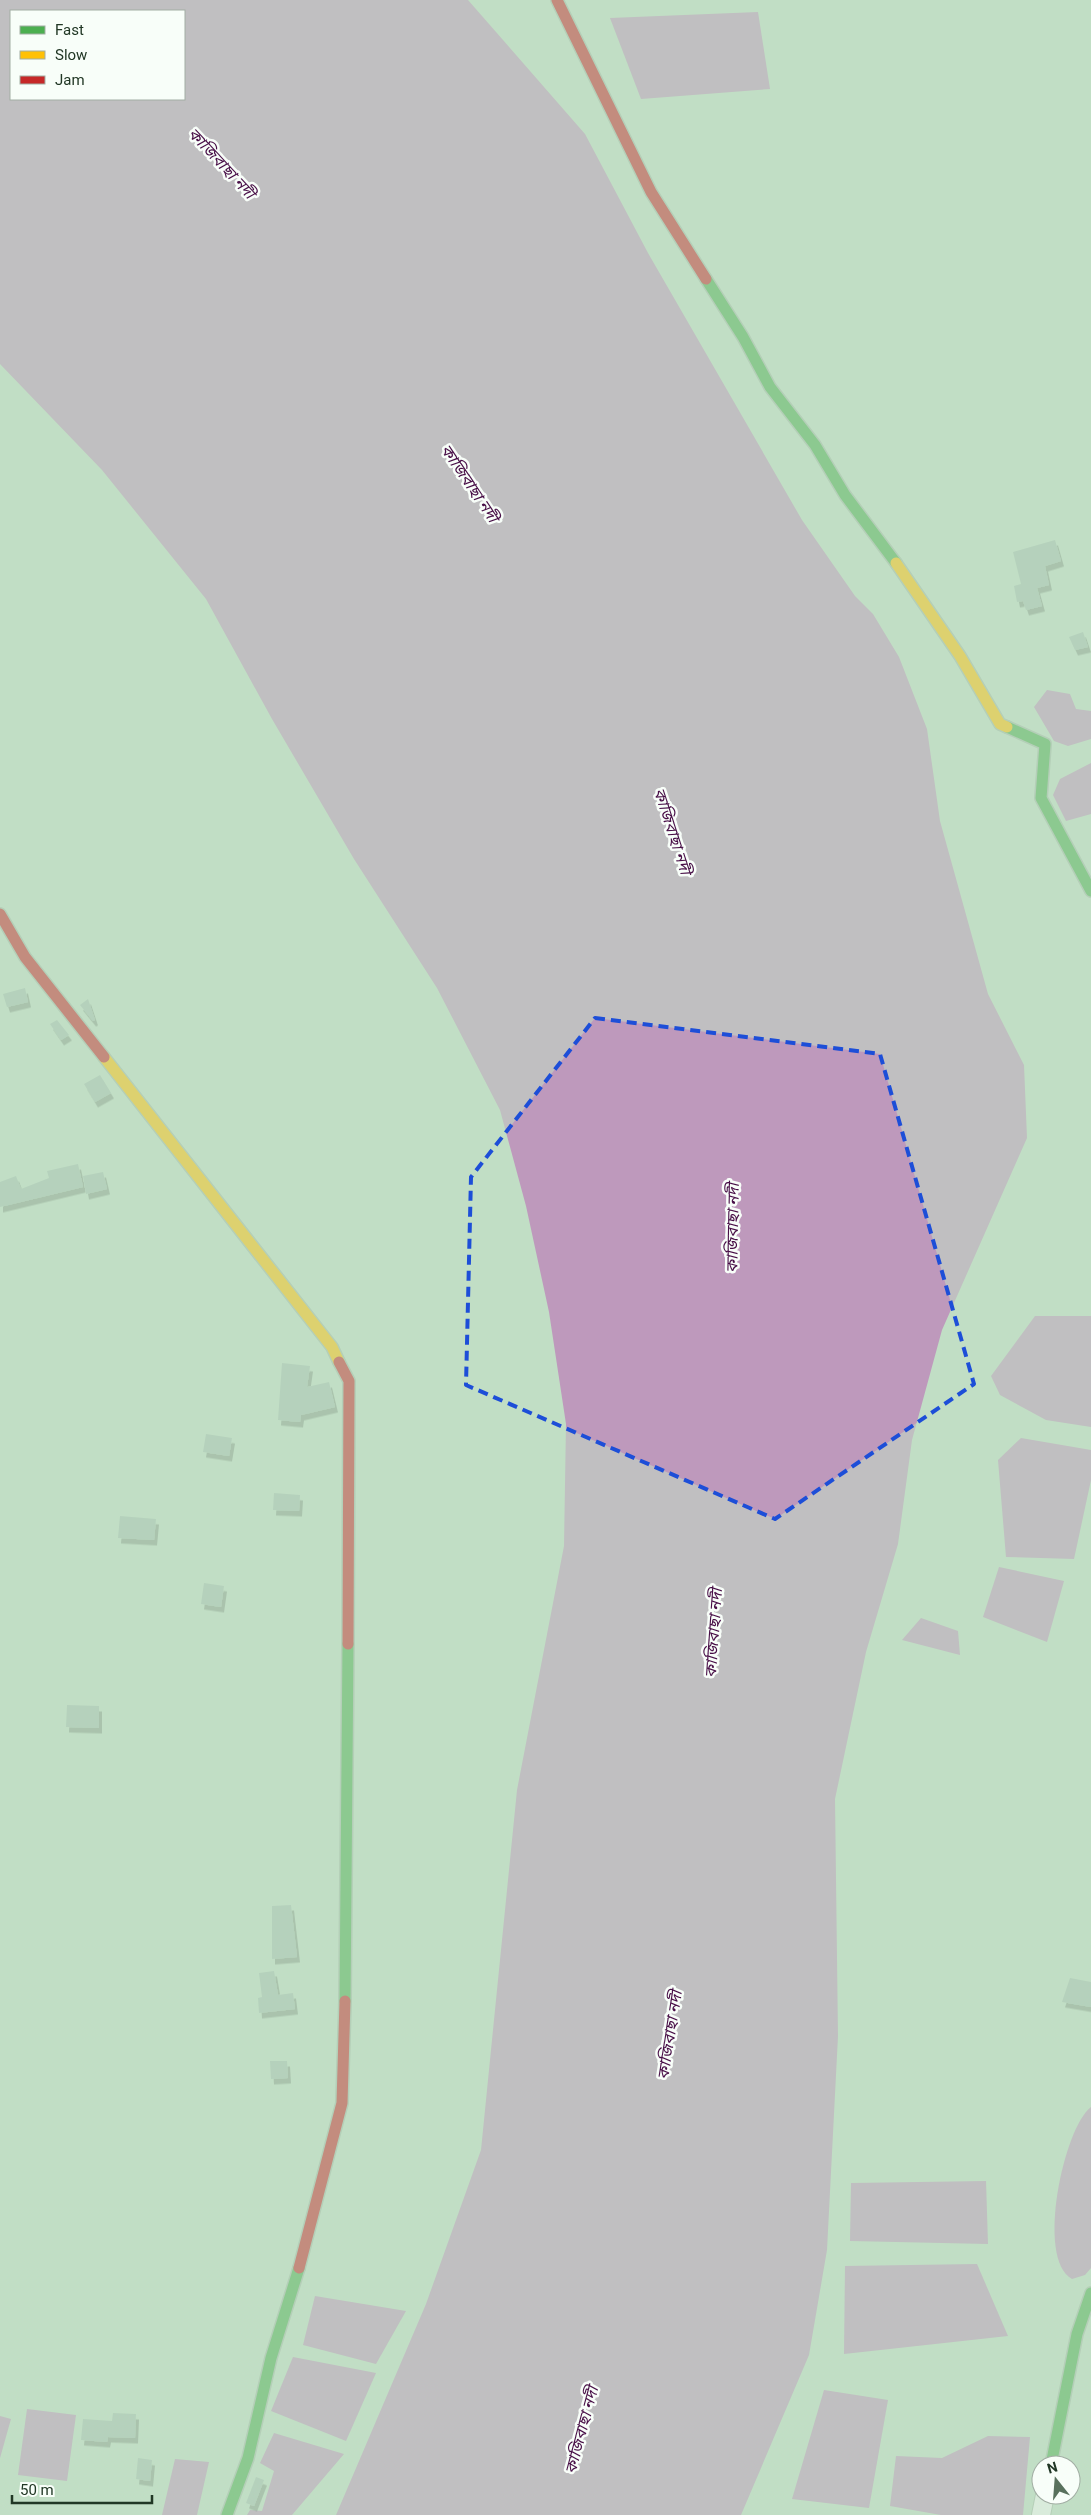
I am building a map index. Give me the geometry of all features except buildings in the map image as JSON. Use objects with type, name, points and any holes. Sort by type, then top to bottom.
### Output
[{"type":"street","points":[[557,0],[651,192],[743,337],[770,387],[815,446],[845,495],[910,582],[960,656],[1000,724],[1046,744],[1041,798],[1091,891]]},
{"type":"street","points":[[0,914],[25,957],[332,1347],[349,1381],[346,1961],[342,2103],[304,2253],[270,2358],[248,2458],[227,2515]]},
{"type":"street","points":[[1053,2455],[1077,2334],[1091,2294]]},
{"type":"highlighted area","points":[[595,1018],[880,1054],[974,1384],[775,1519],[466,1385],[471,1177]]},
{"type":"water","name":"কাজিবাছা নদী","points":[[0,0],[468,0],[585,134],[648,253],[802,520],[855,596],[873,614],[899,657],[927,729],[940,821],[988,994],[1024,1065],[1027,1138],[942,1330],[912,1440],[898,1544],[866,1652],[835,1799],[838,2036],[827,2250],[809,2355],[741,2515],[336,2515],[426,2304],[481,2150],[517,1790],[564,1546],[566,1424],[549,1312],[526,1206],[500,1110],[437,988],[354,859],[272,719],[206,599],[102,470],[0,364]]},
{"type":"water","points":[[758,12],[770,89],[641,99],[610,18]]},
{"type":"water","points":[[1047,690],[1070,694],[1076,709],[1091,711],[1091,739],[1068,746],[1054,741],[1034,707]]},
{"type":"water","points":[[1091,763],[1091,814],[1066,821],[1053,795],[1060,779]]},
{"type":"water","points":[[1035,1316],[1091,1316],[1091,1427],[1046,1420],[1000,1395],[991,1376]]},
{"type":"water","points":[[1021,1438],[1091,1450],[1091,1480],[1074,1559],[1006,1557],[998,1460]]},
{"type":"water","points":[[999,1567],[1064,1581],[1047,1642],[983,1617]]},
{"type":"water","points":[[921,1618],[958,1631],[960,1655],[902,1640]]},
{"type":"water","points":[[1091,2107],[1091,2268],[1085,2275],[1072,2279],[1061,2267],[1056,2246],[1055,2221],[1058,2193],[1063,2165],[1071,2140],[1081,2119]]},
{"type":"water","points":[[986,2181],[988,2244],[850,2241],[851,2183]]},
{"type":"water","points":[[977,2264],[1008,2336],[844,2354],[845,2266]]},
{"type":"water","points":[[315,2296],[406,2311],[376,2364],[303,2345]]},
{"type":"water","points":[[293,2357],[376,2373],[346,2441],[271,2411]]},
{"type":"water","points":[[824,2390],[888,2400],[869,2508],[792,2499]]},
{"type":"water","points":[[27,2409],[76,2415],[67,2481],[18,2475]]},
{"type":"water","points":[[0,2416],[11,2419],[0,2458]]},
{"type":"water","points":[[274,2433],[344,2454],[292,2515],[247,2515],[250,2510],[262,2511],[274,2471],[260,2463]]},
{"type":"water","points":[[988,2436],[1030,2437],[1023,2515],[941,2515],[890,2506],[896,2456],[942,2458]]},
{"type":"water","points":[[175,2459],[209,2462],[197,2515],[162,2515]]},
{"type":"traffic: fast","points":[[706,279],[743,337],[770,387],[815,445],[845,495],[896,563]]},
{"type":"traffic: fast","points":[[1007,727],[1045,744],[1041,798],[1091,891]]},
{"type":"traffic: fast","points":[[345,2001],[348,1644]]},
{"type":"traffic: fast","points":[[227,2515],[248,2458],[271,2358],[299,2268]]},
{"type":"traffic: fast","points":[[1053,2455],[1077,2334],[1091,2293]]},
{"type":"traffic: slow","points":[[896,563],[960,656],[1000,724],[1007,727]]},
{"type":"traffic: slow","points":[[104,1057],[332,1347],[339,1362]]},
{"type":"traffic: jam","points":[[557,0],[651,192],[706,279]]},
{"type":"traffic: jam","points":[[0,914],[25,957],[104,1057]]},
{"type":"traffic: jam","points":[[339,1362],[349,1381],[348,1644]]},
{"type":"traffic: jam","points":[[299,2268],[342,2103],[345,2001]]}]
